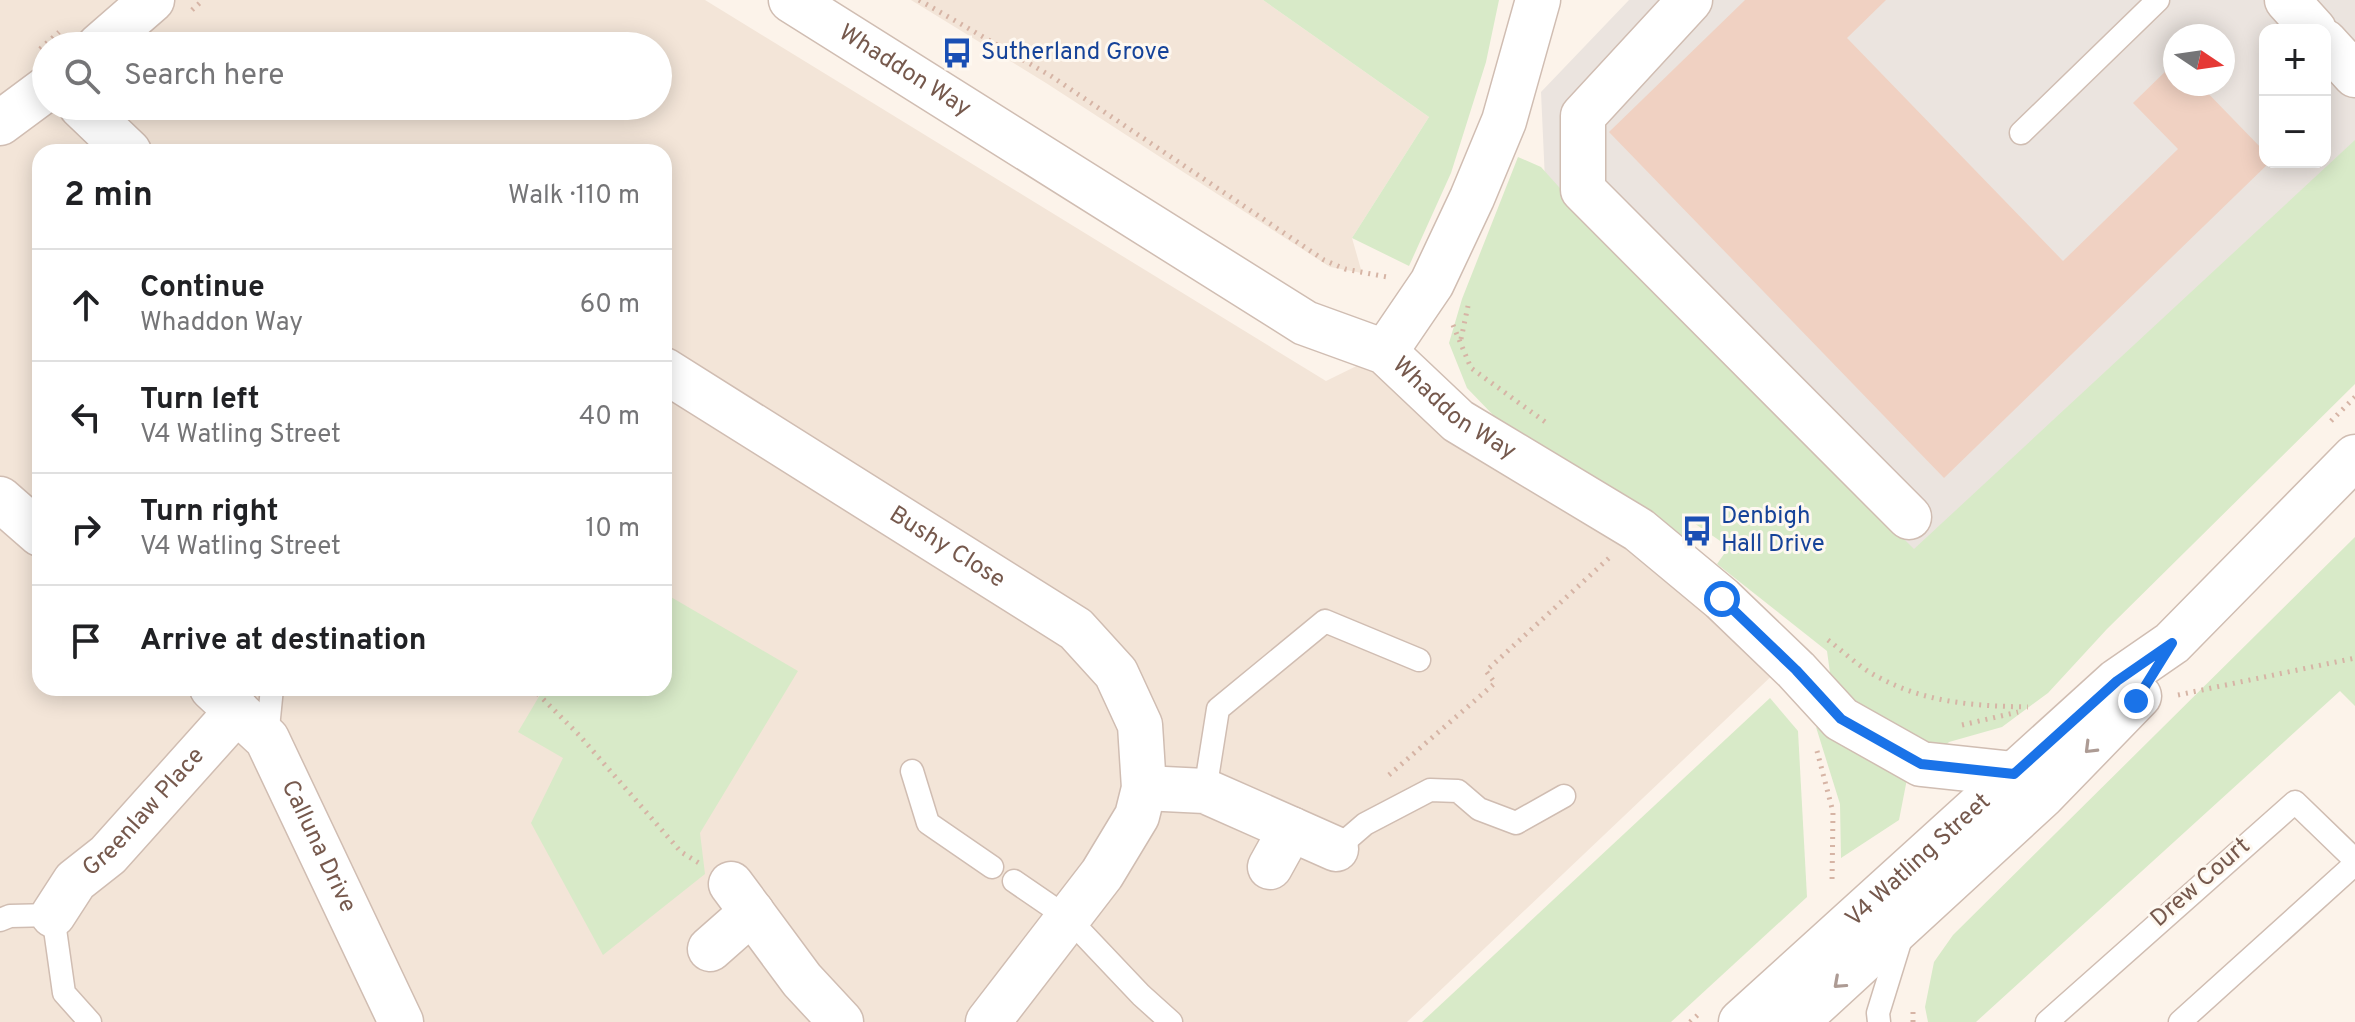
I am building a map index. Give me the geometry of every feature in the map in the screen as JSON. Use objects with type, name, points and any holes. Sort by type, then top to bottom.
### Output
[{"type":"street","points":[[91,32],[152,0]]},
{"type":"street","name":"Whaddon Way","points":[[791,0],[1305,323],[1385,352],[1458,421],[1639,530],[1722,599],[1796,670],[1827,730],[1921,764],[2014,774]]},
{"type":"street","points":[[1385,352],[1423,300],[1472,198],[1504,121],[1538,0]]},
{"type":"street","points":[[1690,0],[1583,116],[1583,190],[1909,517]]},
{"type":"street","points":[[2287,0],[2309,24]]},
{"type":"street","points":[[2331,49],[2355,75]]},
{"type":"street","points":[[0,123],[32,82]]},
{"type":"street","points":[[96,120],[121,144]]},
{"type":"street","name":"Bushy Close","points":[[672,375],[1076,629],[1116,673],[1140,725],[1144,788],[1137,816],[1102,874],[988,1022]]},
{"type":"street","name":"V4 Watling Street","points":[[1796,1022],[2043,795],[2136,701],[2172,643],[2339,443]]},
{"type":"street","points":[[0,499],[32,527]]},
{"type":"street","name":"V4 Watling Street","points":[[1741,1022],[2117,681],[2172,643]]},
{"type":"street","name":"Greenlaw Place","points":[[53,915],[75,881],[108,855],[247,707]]},
{"type":"street","name":"Calluna Drive","points":[[247,707],[401,1022]]},
{"type":"street","points":[[1144,788],[1205,791],[1281,848],[1336,849]]},
{"type":"street","points":[[710,949],[742,898],[802,980],[841,1022]]},
{"type":"lane","points":[[2021,133],[2158,0]]},
{"type":"lane","points":[[1205,791],[1218,709],[1325,621],[1419,660]]},
{"type":"lane","points":[[912,771],[928,823],[992,867]]},
{"type":"lane","points":[[1336,849],[1365,824],[1430,790],[1458,791],[1479,809],[1516,823],[1564,796]]},
{"type":"lane","name":"Drew Court","points":[[2047,1022],[2295,802],[2355,862],[2180,1022]]},
{"type":"lane","points":[[1014,881],[1068,918],[1171,1022]]},
{"type":"lane","points":[[0,920],[10,916],[53,915],[64,993],[90,1022]]},
{"type":"lane","points":[[1879,1022],[1878,1013],[1906,924]]},
{"type":"path","points":[[919,0],[1051,76],[1324,260],[1345,269],[1384,275],[1423,300],[1451,321],[1464,345],[1471,368],[1560,432]]},
{"type":"path","points":[[2339,443],[2355,397]]},
{"type":"path","points":[[1378,785],[1495,683],[1486,671],[1639,530]]},
{"type":"path","points":[[1818,631],[1875,676],[1922,697],[1972,706],[2037,708],[1937,731],[1921,764]]},
{"type":"path","points":[[540,696],[579,735],[681,852],[742,898]]},
{"type":"path","points":[[1827,730],[1833,812],[1832,892],[1843,883]]},
{"type":"shaded area","points":[[0,0],[705,0],[1326,381],[1385,352],[1781,667],[1407,1022],[0,1022]]},
{"type":"shaded area","points":[[911,0],[1263,0],[1429,117],[1352,238],[1362,273],[1330,267],[1046,83]]},
{"type":"shaded area","points":[[1629,0],[2355,0],[2355,172],[1902,615],[1548,247],[1541,92]]},
{"type":"green space","points":[[1263,0],[1499,0],[1486,62],[1451,173],[1409,266],[1352,238],[1429,117]]},
{"type":"green space","points":[[2355,140],[2355,384],[2107,629],[2048,693],[2002,727],[1949,742],[1941,750],[1882,727],[1838,686],[1830,673],[1827,651],[1717,564],[1729,547],[1691,521],[1678,541],[1494,416],[1467,388],[1449,343],[1462,299],[1518,157],[1541,167],[1637,274],[1914,549],[2325,168],[2331,168],[2331,162]]},
{"type":"green space","points":[[2355,537],[2355,706],[2340,691],[1976,1022],[1928,1022],[1925,1007],[1934,962],[1953,935]]},
{"type":"green space","points":[[672,598],[798,671],[700,833],[705,874],[603,955],[531,823],[563,758],[518,732],[539,696],[672,696]]},
{"type":"green space","points":[[1770,698],[1798,731],[1807,897],[1671,1022],[1422,1022]]},
{"type":"green space","points":[[1816,727],[1907,779],[1899,820],[1841,858],[1840,804]]},
{"type":"building","points":[[1745,0],[1886,0],[1847,38],[2063,261],[2178,149],[2133,103],[2163,74],[2163,96],[2211,96],[2259,146],[2259,168],[2264,168],[1944,478],[1609,132]]},
{"type":"place","name":"Sutherland Grove","points":[[957,53]]},
{"type":"place","name":"Denbigh Hall Drive","points":[[1697,531]]},
{"type":"route","points":[[1722,599],[1796,670],[1841,719],[1921,764],[2014,774],[2117,681],[2172,643],[2136,701]]}]
